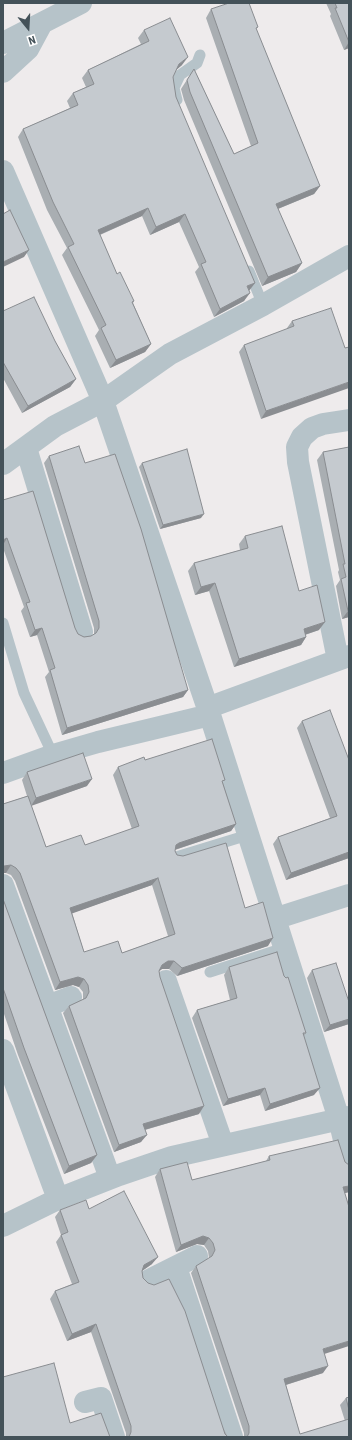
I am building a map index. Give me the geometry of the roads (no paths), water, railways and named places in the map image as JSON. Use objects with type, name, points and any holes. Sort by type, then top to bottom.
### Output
[{"type":"street","points":[[3,43],[81,3]]},
{"type":"street","points":[[3,72],[28,48],[42,23]]},
{"type":"street","points":[[3,170],[103,401],[208,711],[274,919],[344,1118],[349,1161]]},
{"type":"street","points":[[3,464],[56,426],[103,401],[170,354],[263,305],[349,256]]},
{"type":"street","points":[[3,773],[53,755],[208,711],[344,658],[298,462],[297,447],[302,437],[312,428],[323,424],[349,420]]},
{"type":"street","points":[[26,448],[82,632]]},
{"type":"street","points":[[3,885],[110,1178]]},
{"type":"street","points":[[274,919],[349,894]]},
{"type":"street","points":[[166,981],[223,1146]]},
{"type":"street","points":[[47,1006],[71,998]]},
{"type":"street","points":[[3,1050],[58,1199]]},
{"type":"street","points":[[3,1226],[58,1199],[110,1178],[172,1157],[344,1118]]},
{"type":"street","points":[[149,1280],[197,1256]]},
{"type":"street","points":[[176,1267],[232,1437]]},
{"type":"street","points":[[85,1402],[101,1398],[114,1437]]},
{"type":"lane","points":[[180,110],[174,88],[180,75],[197,63],[200,55]]},
{"type":"lane","points":[[245,262],[263,305]]},
{"type":"lane","points":[[3,623],[24,693],[53,755]]},
{"type":"lane","points":[[176,857],[248,835]]},
{"type":"lane","points":[[210,972],[284,948]]}]
